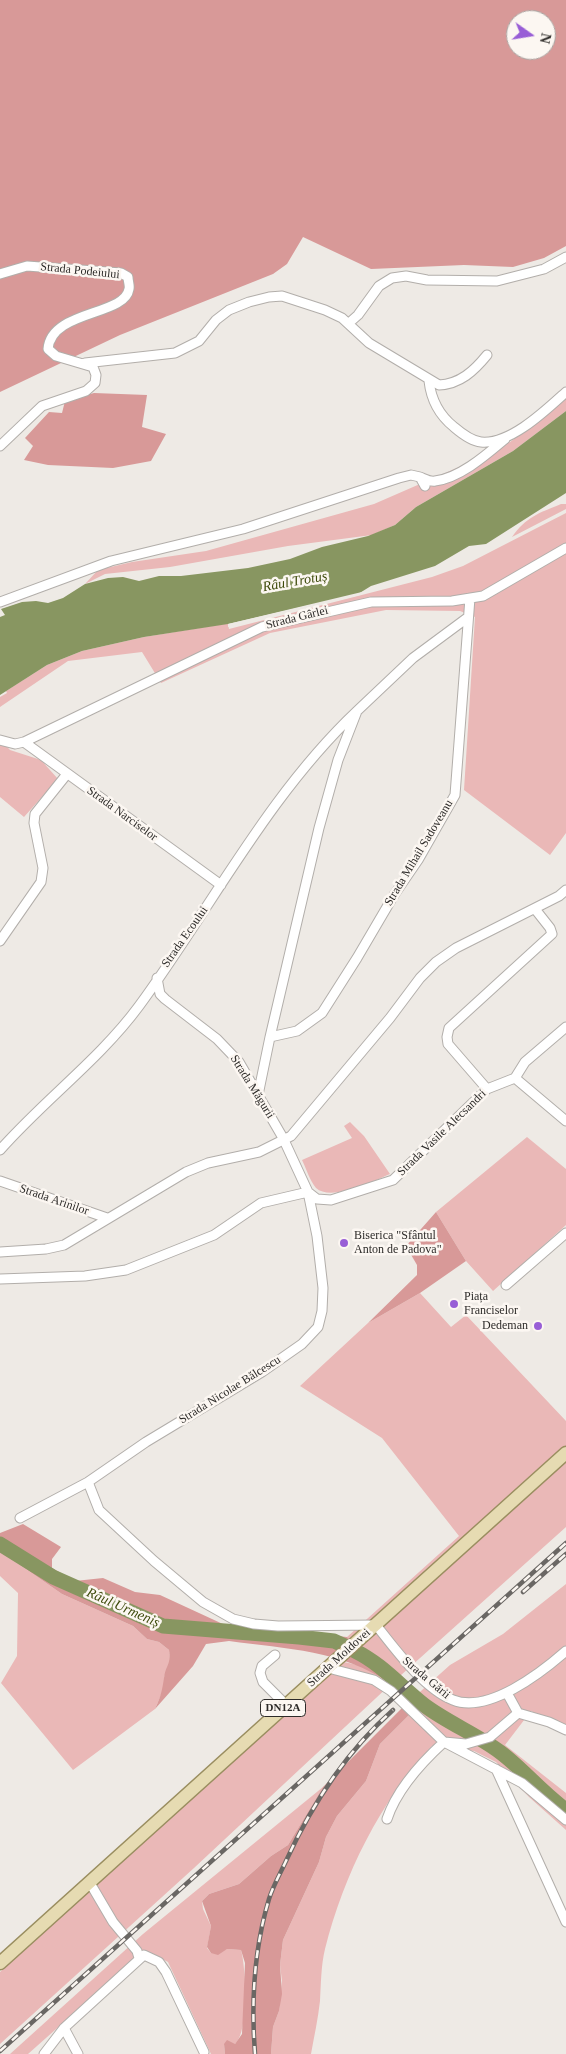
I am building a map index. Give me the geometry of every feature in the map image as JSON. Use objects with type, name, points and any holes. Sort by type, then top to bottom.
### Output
[{"type":"main road","name":"Strada Moldovei","points":[[0,1963],[566,1453]]},
{"type":"street","points":[[349,323],[358,315],[379,286],[392,278],[406,276],[427,280],[497,281],[544,269],[566,257]]},
{"type":"street","name":"Strada Podeiului","points":[[0,274],[27,266],[120,273],[128,277],[129,290],[123,300],[59,327],[49,338],[48,349],[56,356],[85,363]]},
{"type":"street","points":[[85,363],[174,353],[199,341],[216,320],[228,310],[269,297],[282,296],[318,307],[349,323],[369,342],[439,385],[455,383],[468,374],[487,355]]},
{"type":"street","points":[[0,446],[42,406],[86,391],[96,383],[93,367],[85,363]]},
{"type":"street","points":[[429,380],[431,396],[437,408],[450,424],[463,434],[480,442],[509,436]]},
{"type":"street","points":[[0,602],[110,560],[243,529],[399,478],[411,475],[433,482],[451,476],[480,459],[566,392]]},
{"type":"street","points":[[420,477],[426,486]]},
{"type":"street","name":"Strada Gârlei","points":[[24,742],[262,627],[371,602],[452,601],[483,596],[566,548]]},
{"type":"street","name":"Strada Mihail Sadoveanu","points":[[270,1037],[297,1031],[322,1013],[418,860],[455,795],[470,598]]},
{"type":"street","points":[[258,1095],[319,828],[338,760],[357,711],[413,658],[468,618]]},
{"type":"street","name":"Strada Ecoului","points":[[0,1150],[127,1021],[296,779],[326,740],[357,711]]},
{"type":"street","points":[[0,740],[15,744],[24,742]]},
{"type":"street","name":"Strada Narciselor","points":[[24,742],[221,885]]},
{"type":"street","points":[[0,942],[41,882],[43,863],[34,823],[35,814],[67,774]]},
{"type":"street","points":[[0,1252],[46,1249],[64,1245],[191,1170],[208,1163],[259,1152],[283,1138],[291,1136],[420,978],[436,962],[456,948],[535,909],[566,890]]},
{"type":"street","points":[[487,1089],[448,1044],[449,1028],[552,934],[550,928],[535,909]]},
{"type":"street","name":"Strada Măgurii","points":[[157,978],[160,994],[218,1038],[239,1062],[283,1138],[308,1192]]},
{"type":"street","points":[[566,1027],[525,1062],[515,1078],[566,1121]]},
{"type":"street","name":"Strada Vasile Alecsandri","points":[[308,1192],[317,1199],[331,1200],[393,1180],[487,1089],[515,1078]]},
{"type":"street","name":"Strada Arinilor","points":[[0,1181],[107,1218]]},
{"type":"street","points":[[0,1279],[85,1276],[126,1270],[214,1235],[261,1203],[308,1192]]},
{"type":"street","name":"Strada Nicolae Bălcescu","points":[[20,1518],[88,1482],[146,1442],[262,1372],[302,1344],[318,1327],[322,1311],[323,1288],[317,1236],[308,1192]]},
{"type":"street","points":[[506,1285],[566,1233]]},
{"type":"street","points":[[88,1482],[99,1510],[154,1561],[203,1602],[233,1620],[254,1624],[288,1626],[376,1625]]},
{"type":"street","name":"Strada Gării","points":[[376,1625],[410,1668],[453,1700],[473,1702],[507,1692],[566,1652]]},
{"type":"street","points":[[275,1655],[262,1666],[260,1673],[263,1682],[286,1705]]},
{"type":"street","points":[[328,1668],[379,1683],[418,1715],[444,1742],[522,1784],[566,1820]]},
{"type":"street","points":[[507,1692],[518,1713],[550,1722],[566,1730]]},
{"type":"street","points":[[444,1742],[466,1744],[490,1737],[518,1713]]},
{"type":"street","points":[[387,1819],[398,1794],[420,1766],[444,1742]]},
{"type":"street","points":[[496,1769],[566,1922]]},
{"type":"street","points":[[90,1883],[105,1910],[140,1958]]},
{"type":"street","points":[[44,2054],[64,2028],[144,1955],[159,1962],[166,1972],[204,2052]]},
{"type":"street","points":[[64,2028],[78,2054]]},
{"type":"shaded area","points":[[0,0],[566,0],[566,246],[544,258],[513,267],[464,265],[371,269],[303,237],[287,264],[273,274],[120,335],[0,392]]},
{"type":"shaded area","points":[[566,392],[566,411],[513,451],[416,507],[395,525],[372,535],[288,546],[170,567],[105,574],[85,584],[98,570],[132,562],[206,551],[374,504],[459,467],[510,442],[554,409]]},
{"type":"shaded area","points":[[94,393],[147,395],[142,427],[166,434],[151,461],[113,468],[48,465],[24,460],[33,446],[25,438],[49,412],[62,413],[65,401]]},
{"type":"shaded area","points":[[561,504],[566,504],[566,509],[512,537],[528,520]]},
{"type":"shaded area","points":[[566,513],[566,833],[550,855],[464,790],[475,617],[460,611],[386,610],[270,633],[161,683],[142,652],[68,661],[0,707],[0,697],[7,693],[6,691],[47,665],[82,651],[144,637],[224,624],[228,624],[229,629],[432,577],[463,566]]},
{"type":"shaded area","points":[[0,739],[10,750],[41,760],[58,779],[24,817],[0,797]]},
{"type":"shaded area","points":[[350,1122],[364,1136],[390,1174],[342,1192],[323,1192],[314,1185],[302,1160],[352,1138],[344,1126]]},
{"type":"shaded area","points":[[527,1137],[566,1169],[566,1225],[493,1291],[466,1261],[436,1212]]},
{"type":"shaded area","points":[[436,1212],[466,1261],[420,1293],[368,1323],[417,1275],[417,1265],[406,1246]]},
{"type":"shaded area","points":[[420,1293],[451,1327],[466,1315],[566,1421],[566,1527],[400,1676],[347,1637],[459,1536],[382,1438],[300,1386],[368,1323]]},
{"type":"shaded area","points":[[23,1524],[61,1547],[52,1559],[52,1568],[75,1581],[103,1578],[135,1592],[160,1595],[225,1625],[347,1637],[400,1676],[391,1684],[353,1664],[313,1653],[229,1641],[206,1644],[193,1666],[155,1709],[169,1662],[169,1650],[159,1642],[147,1639],[133,1626],[62,1594],[0,1551],[0,1533]]},
{"type":"shaded area","points":[[0,1551],[62,1594],[133,1626],[147,1639],[159,1642],[169,1650],[170,1663],[164,1677],[164,1688],[155,1709],[73,1770],[1,1683],[17,1656],[18,1593],[0,1576]]},
{"type":"shaded area","points":[[566,1584],[566,1729],[531,1711],[505,1745],[566,1793],[566,1830],[529,1797],[496,1762],[474,1751],[432,1746],[413,1768],[380,1815],[353,1867],[342,1894],[324,1955],[319,2008],[311,2054],[271,2054],[273,2027],[279,2011],[282,1981],[280,1965],[283,1940],[319,1862],[326,1837],[337,1816],[366,1781],[380,1744],[409,1715],[402,1708],[450,1665],[503,1634]]},
{"type":"shaded area","points":[[344,1662],[362,1666],[391,1684],[194,1868],[0,2044],[0,1972]]},
{"type":"shaded area","points":[[402,1708],[409,1715],[380,1744],[366,1781],[337,1816],[326,1837],[319,1862],[283,1940],[280,1965],[282,1994],[279,2011],[273,2027],[271,2054],[225,2054],[224,2044],[227,2040],[235,2044],[242,2034],[245,1963],[241,1950],[227,1949],[218,1955],[211,1953],[207,1947],[211,1926],[202,1901],[209,1894],[239,1884],[271,1856],[288,1845],[323,1787]]},
{"type":"shaded area","points":[[323,1787],[288,1845],[271,1856],[239,1884],[209,1894],[202,1901],[203,1909],[211,1926],[207,1948],[211,1953],[227,1949],[241,1950],[243,1958],[245,1999],[243,2027],[235,2044],[224,2044],[225,2054],[211,2054],[168,1962],[145,1950],[28,2054],[10,2054],[143,1934]]},
{"type":"water","name":"Râul Trotuș","points":[[566,411],[566,493],[486,544],[469,546],[435,566],[371,586],[358,594],[228,624],[144,637],[82,651],[47,665],[0,695],[0,617],[5,615],[1,609],[22,602],[36,601],[48,603],[63,598],[85,584],[108,578],[123,577],[139,581],[159,576],[181,576],[248,568],[290,559],[322,547],[368,536],[395,525],[416,507],[513,451]]},
{"type":"pier","points":[[366,591],[360,595],[228,627],[228,624]]},
{"type":"waterway","name":"Râul Urmeniș","points":[[0,1544],[53,1577],[163,1626],[299,1637],[334,1641],[345,1646]]},
{"type":"waterway","name":"Râul Urmeniș","points":[[355,1651],[383,1669],[424,1705],[500,1752],[566,1810]]},
{"type":"railway","points":[[0,2051],[566,1543]]},
{"type":"railway","points":[[523,1592],[566,1554]]},
{"type":"railway","points":[[255,2054],[253,2015],[257,1956],[272,1889],[319,1799],[345,1761],[393,1710]]},
{"type":"place","name":"Biserica \"Sfântul Anton de Padova\"","points":[[344,1243]]},
{"type":"place","name":"Piața Franciselor","points":[[454,1304]]},
{"type":"place","name":"Dedeman","points":[[538,1326]]}]
